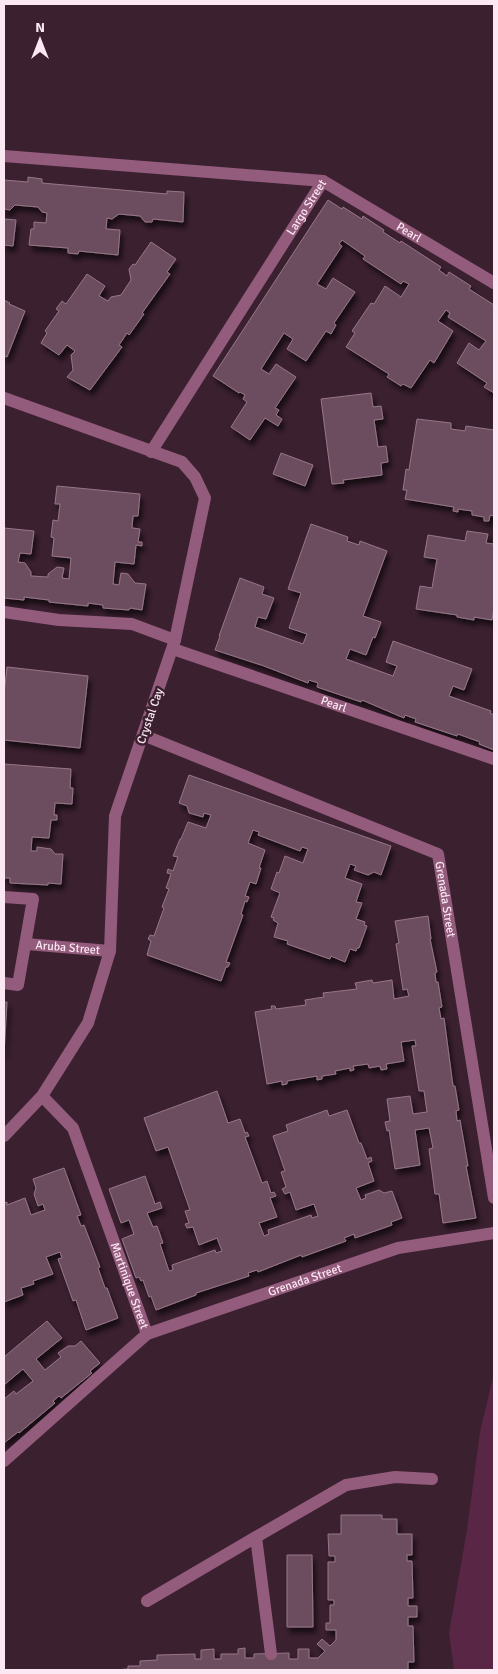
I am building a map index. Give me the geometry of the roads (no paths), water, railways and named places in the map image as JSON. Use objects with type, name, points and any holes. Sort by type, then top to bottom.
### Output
[{"type":"street","name":"Largo Street","points":[[4,156],[323,182],[151,452]]},
{"type":"street","name":"Pearl","points":[[323,182],[494,283]]},
{"type":"street","name":"Crystal Cay","points":[[4,398],[182,462],[195,477],[205,498],[174,644],[115,816],[110,951],[88,1023],[42,1096],[4,1136]]},
{"type":"street","name":"Pearl","points":[[4,612],[60,620],[132,624],[174,644],[494,759]]},
{"type":"street","name":"Grenada Street","points":[[143,735],[438,854],[494,1198]]},
{"type":"street","points":[[4,897],[33,899],[18,985],[4,984]]},
{"type":"street","name":"Aruba Street","points":[[26,944],[110,951]]},
{"type":"street","name":"Martinique Street","points":[[4,1461],[147,1334],[72,1128],[42,1096]]},
{"type":"street","name":"Grenada Street","points":[[147,1334],[398,1248],[494,1233]]},
{"type":"street","points":[[147,1601],[346,1485],[395,1477],[432,1479]]},
{"type":"street","points":[[256,1536],[271,1654]]}]
